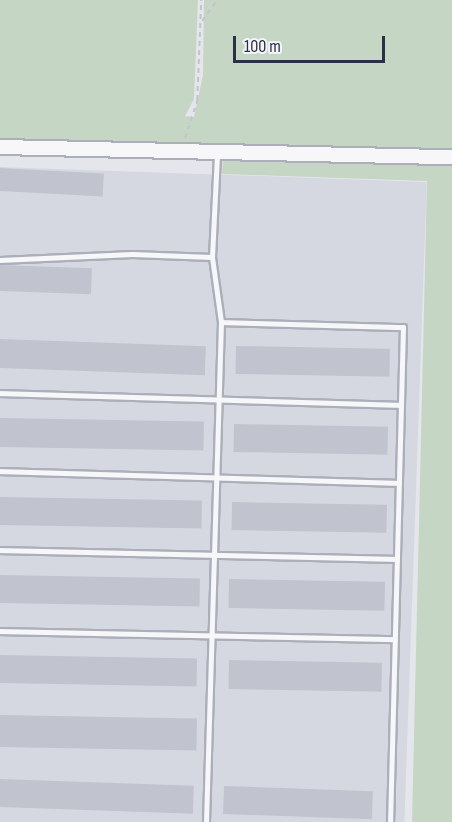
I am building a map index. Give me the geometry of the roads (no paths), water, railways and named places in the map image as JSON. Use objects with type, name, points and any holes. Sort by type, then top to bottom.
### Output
[{"type":"street","points":[[0,147],[452,157]]},
{"type":"lane","points":[[206,822],[221,322],[212,257],[217,152]]},
{"type":"lane","points":[[0,260],[132,254],[212,257]]},
{"type":"lane","points":[[221,322],[403,327],[390,822]]},
{"type":"lane","points":[[0,393],[401,405]]},
{"type":"lane","points":[[0,471],[399,483]]},
{"type":"lane","points":[[0,550],[397,559]]},
{"type":"lane","points":[[0,631],[395,639]]}]
